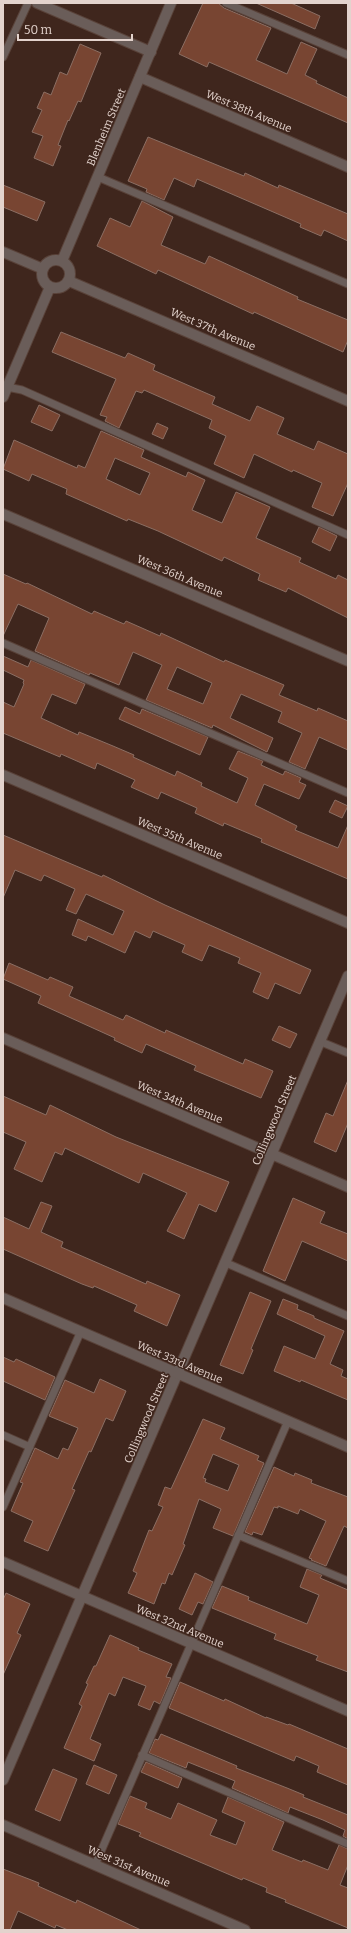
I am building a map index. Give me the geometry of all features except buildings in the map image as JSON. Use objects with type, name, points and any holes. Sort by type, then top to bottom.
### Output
[{"type":"street","points":[[37,3],[151,52]]},
{"type":"street","name":"Blenheim Street","points":[[62,261],[172,3]]},
{"type":"street","name":"West 38th Avenue","points":[[140,77],[348,167]]},
{"type":"street","points":[[3,252],[43,269]]},
{"type":"street","points":[[51,261],[62,261],[69,269],[69,280],[61,288],[50,287],[43,280],[43,269],[51,261]]},
{"type":"street","name":"West 37th Avenue","points":[[69,280],[348,400]]},
{"type":"street","points":[[3,397],[50,287]]},
{"type":"street","name":"West 36th Avenue","points":[[3,514],[348,662]]},
{"type":"street","name":"West 35th Avenue","points":[[3,775],[348,923]]},
{"type":"street","name":"Collingwood Street","points":[[3,1780],[178,1374],[224,1262],[273,1154],[319,1041],[348,976]]},
{"type":"street","name":"West 34th Avenue","points":[[3,1038],[348,1187]]},
{"type":"street","name":"West 33rd Avenue","points":[[3,1298],[348,1447]]},
{"type":"street","name":"West 32nd Avenue","points":[[3,1562],[348,1711]]},
{"type":"street","name":"West 31st Avenue","points":[[3,1825],[245,1930]]},
{"type":"lane","points":[[3,57],[28,3]]},
{"type":"lane","points":[[226,3],[348,55]]},
{"type":"lane","points":[[98,177],[348,284]]},
{"type":"lane","points":[[7,387],[22,390],[348,535]]},
{"type":"lane","points":[[3,643],[348,793]]},
{"type":"lane","points":[[319,1041],[348,1053]]},
{"type":"lane","points":[[224,1262],[348,1316]]},
{"type":"lane","points":[[3,1507],[81,1332]]},
{"type":"lane","points":[[95,1865],[288,1421]]},
{"type":"lane","points":[[3,1435],[30,1447]]},
{"type":"lane","points":[[238,1535],[348,1581]]},
{"type":"lane","points":[[142,1755],[348,1844]]}]
